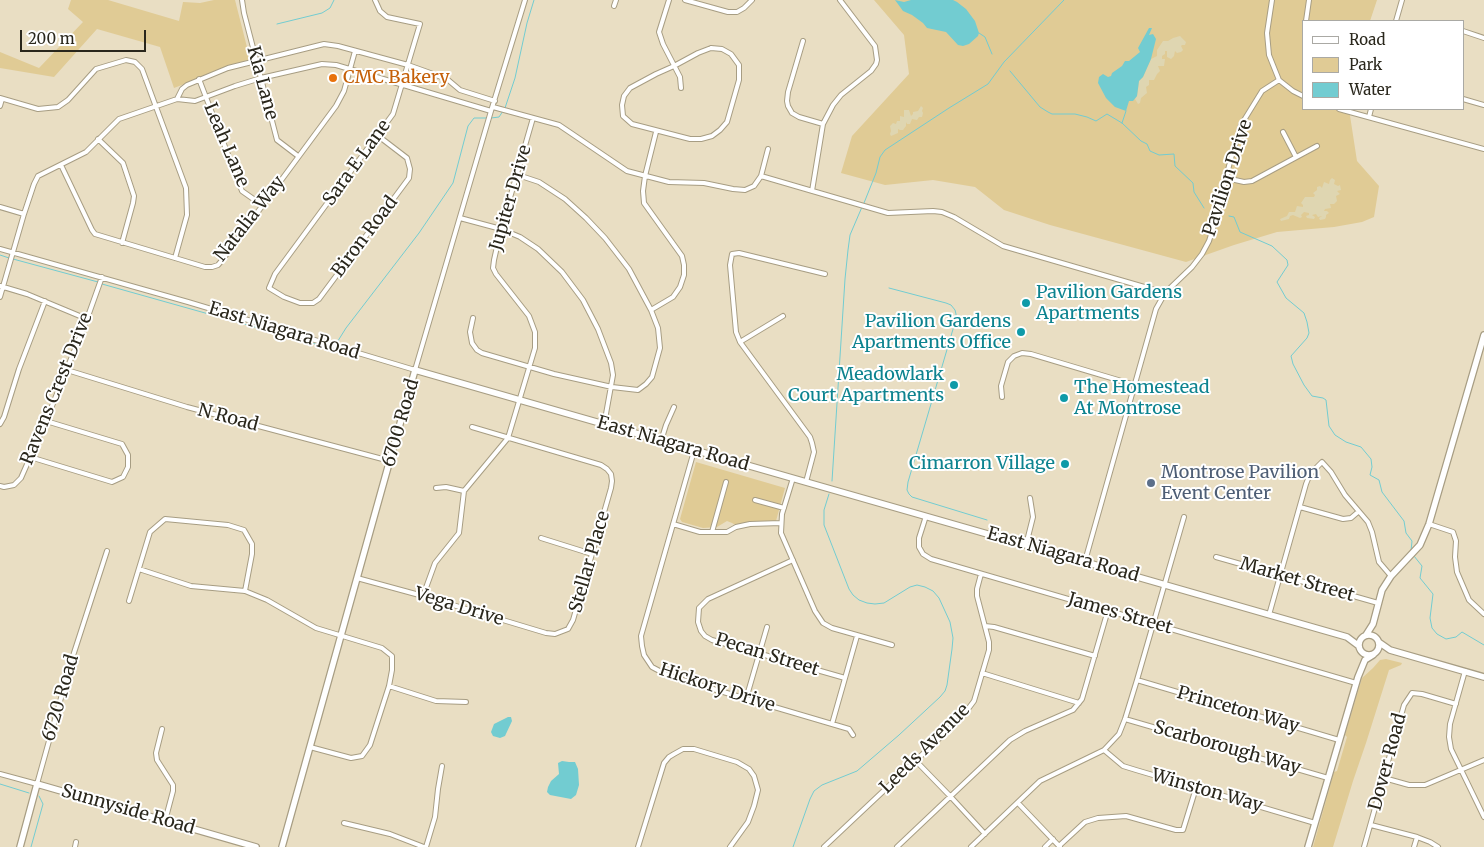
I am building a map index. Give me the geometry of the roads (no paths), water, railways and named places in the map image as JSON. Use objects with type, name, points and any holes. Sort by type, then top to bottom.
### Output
[{"type":"street","name":"Kia Lane","points":[[242,0],[277,140],[298,156]]},
{"type":"street","name":"Sara E Lane","points":[[269,288],[275,274],[393,114],[420,24],[387,17],[376,6],[375,0]]},
{"type":"street","name":"6700 Road","points":[[282,847],[415,370],[525,0]]},
{"type":"street","points":[[614,6],[616,0]]},
{"type":"street","points":[[669,0],[659,32],[680,77],[681,88]]},
{"type":"street","points":[[685,0],[728,12],[736,12],[744,8],[751,1]]},
{"type":"street","points":[[812,191],[823,124],[833,105],[841,95],[871,71],[877,60],[875,46],[840,0]]},
{"type":"street","points":[[1272,0],[1267,33],[1269,55],[1279,80],[1302,96]]},
{"type":"street","points":[[1306,20],[1309,0]]},
{"type":"street","points":[[1396,20],[1402,0]]},
{"type":"street","points":[[1464,31],[1484,38]]},
{"type":"street","points":[[803,41],[786,101],[792,112],[799,118],[823,124]]},
{"type":"street","points":[[176,99],[184,87],[228,68],[324,44],[331,44],[408,65],[447,79],[460,90],[495,101]]},
{"type":"street","points":[[711,48],[722,48],[731,54],[739,65],[739,80],[726,122],[712,136],[690,139],[656,132],[632,124],[623,116],[622,105],[624,96],[630,88],[674,66],[711,48]]},
{"type":"street","name":"Natalia Way","points":[[61,165],[95,234],[205,267],[212,267],[218,264],[341,98],[355,51]]},
{"type":"street","points":[[0,106],[1,98],[38,109],[58,107],[68,100],[96,69],[126,60],[135,62],[142,69],[186,188],[187,215],[175,258]]},
{"type":"street","points":[[0,297],[12,252],[38,176],[86,152],[119,119],[176,99],[195,101],[261,78],[322,64],[333,64],[457,101],[559,125],[627,171],[669,182],[704,183],[745,190],[754,186],[761,176],[768,149]]},
{"type":"street","name":"Leah Lane","points":[[199,79],[242,191],[262,205]]},
{"type":"street","name":"Pavilion Drive","points":[[1085,562],[1156,309],[1165,293],[1192,268],[1209,241],[1241,125],[1262,91],[1279,80]]},
{"type":"street","points":[[457,101],[460,90]]},
{"type":"street","points":[[1464,99],[1484,105]]},
{"type":"street","points":[[1343,110],[1484,149]]},
{"type":"street","points":[[1369,117],[1371,110]]},
{"type":"street","name":"Jupiter Drive","points":[[464,491],[508,438],[535,348],[535,332],[529,316],[493,268],[501,229],[533,118]]},
{"type":"street","points":[[651,310],[673,297],[680,287],[684,275],[682,256],[644,203],[645,176],[656,132]]},
{"type":"street","points":[[1283,132],[1296,157]]},
{"type":"street","name":"Biron Road","points":[[269,288],[284,297],[300,303],[313,303],[319,299],[409,178],[408,158],[377,135]]},
{"type":"street","points":[[98,138],[123,163],[134,196],[122,243]]},
{"type":"street","points":[[1226,178],[1244,182],[1252,181],[1317,146]]},
{"type":"street","points":[[473,318],[470,332],[472,343],[482,353],[612,387],[638,390],[652,377],[660,348],[658,328],[651,310],[629,269],[605,238],[565,199],[539,182],[518,175]]},
{"type":"street","points":[[761,176],[888,213],[942,212],[1003,246],[1165,293]]},
{"type":"street","points":[[0,207],[24,214]]},
{"type":"street","points":[[460,218],[501,229],[520,237],[538,250],[562,272],[583,300],[598,329],[611,363],[612,387],[604,425]]},
{"type":"street","name":"East Niagara Road","points":[[0,249],[102,277],[520,401],[1269,615],[1347,638],[1359,647]]},
{"type":"street","points":[[806,482],[814,452],[810,437],[740,342],[734,319],[730,265],[732,254],[739,253],[825,274]]},
{"type":"street","name":"Ravens Crest Drive","points":[[0,486],[14,485],[21,478],[46,421],[102,277]]},
{"type":"street","points":[[2,286],[27,294],[87,319]]},
{"type":"street","points":[[0,424],[45,301]]},
{"type":"street","points":[[740,342],[783,316]]},
{"type":"street","points":[[1308,847],[1357,680],[1361,661],[1360,641],[1371,628],[1382,590],[1391,576],[1420,545],[1429,524],[1484,335]]},
{"type":"street","points":[[1002,397],[1001,386],[1008,362],[1014,356],[1022,353],[1135,385]]},
{"type":"street","name":"N Road","points":[[66,370],[187,407],[390,461]]},
{"type":"street","points":[[661,441],[674,407]]},
{"type":"street","points":[[30,457],[112,482],[123,477],[128,467],[128,454],[122,444],[46,421]]},
{"type":"street","points":[[472,427],[508,438]]},
{"type":"street","name":"Stellar Place","points":[[508,438],[601,465],[611,474],[611,488],[573,620],[568,629],[561,632]]},
{"type":"street","name":"Hickory Drive","points":[[694,451],[641,636],[644,655],[652,667],[660,672],[849,729],[853,735]]},
{"type":"street","points":[[1269,615],[1310,474],[1322,462],[1358,512],[1368,522],[1379,562],[1391,576]]},
{"type":"street","points":[[793,478],[784,508],[781,533],[815,611],[823,623],[832,628],[892,646]]},
{"type":"street","points":[[712,532],[726,482]]},
{"type":"street","points":[[423,596],[435,563],[459,533],[464,491],[446,487],[436,488]]},
{"type":"street","points":[[1026,545],[1034,516],[1030,498]]},
{"type":"street","points":[[755,500],[784,508]]},
{"type":"street","points":[[1300,508],[1343,519],[1351,518],[1358,512]]},
{"type":"street","name":"James Street","points":[[926,516],[920,538],[920,547],[923,554],[930,559],[1357,680]]},
{"type":"street","points":[[971,847],[1040,782],[1104,750],[1119,734],[1126,719],[1184,518]]},
{"type":"street","points":[[129,601],[150,532],[165,519],[228,525],[244,530],[252,544],[245,591]]},
{"type":"street","points":[[673,524],[700,532],[727,532],[736,527],[750,524],[781,524]]},
{"type":"street","points":[[1429,524],[1453,532],[1456,541],[1455,557],[1457,572],[1469,600],[1484,614]]},
{"type":"street","points":[[541,538],[592,554]]},
{"type":"street","name":"6720 Road","points":[[20,847],[71,662],[106,551]]},
{"type":"street","name":"Market Street","points":[[1216,556],[1378,603]]},
{"type":"street","name":"Pecan Street","points":[[792,560],[708,599],[699,608],[698,622],[701,631],[712,640],[845,678]]},
{"type":"street","points":[[139,569],[191,586],[245,591],[268,600],[316,628],[382,648],[392,656],[389,686],[370,745],[362,756],[351,758],[310,747]]},
{"type":"street","name":"Leeds Avenue","points":[[824,847],[962,717],[974,701],[989,642],[978,605],[977,589],[981,574]]},
{"type":"street","name":"Vega Drive","points":[[357,578],[546,633],[555,634],[561,632]]},
{"type":"street","points":[[897,847],[1010,740],[1025,731],[1073,710],[1079,703],[1108,610]]},
{"type":"street","points":[[1357,680],[1365,660],[1379,649],[1374,620]]},
{"type":"street","points":[[746,699],[767,626]]},
{"type":"street","points":[[985,626],[1095,656]]},
{"type":"street","points":[[1365,636],[1372,635],[1386,648],[1400,653],[1484,677]]},
{"type":"street","points":[[832,724],[857,636]]},
{"type":"street","name":"East Niagara Road","points":[[1347,638],[1365,636]]},
{"type":"street","points":[[1359,647],[1365,654],[1400,653]]},
{"type":"street","points":[[1465,671],[1450,724],[1451,749],[1484,817]]},
{"type":"street","points":[[982,673],[1079,703]]},
{"type":"street","name":"Princeton Way","points":[[1137,680],[1339,740]]},
{"type":"street","points":[[389,686],[436,701],[466,702]]},
{"type":"street","name":"Dover Road","points":[[1364,847],[1404,705],[1412,693],[1456,704]]},
{"type":"street","name":"Scarborough Way","points":[[1126,719],[1328,778]]},
{"type":"street","points":[[162,729],[156,753],[157,760],[173,784],[165,821]]},
{"type":"street","points":[[638,847],[664,763],[669,757],[683,749],[694,749],[737,762],[749,769],[754,776],[758,790],[754,806],[748,822],[730,847]]},
{"type":"street","name":"Winston Way","points":[[1104,750],[1123,766],[1315,823]]},
{"type":"street","points":[[915,760],[985,834]]},
{"type":"street","points":[[1384,778],[1409,785],[1425,785],[1484,760]]},
{"type":"street","points":[[344,824],[390,834],[425,847],[435,817],[442,766]]},
{"type":"street","name":"Sunnyside Road","points":[[0,774],[256,847]]},
{"type":"street","points":[[1018,803],[1060,846],[1085,822],[1098,818],[1126,816],[1176,830],[1183,830],[1196,788]]},
{"type":"street","points":[[1371,825],[1417,837],[1438,847]]},
{"type":"street","points":[[1414,847],[1417,837]]},
{"type":"street","points":[[1045,847],[1053,839]]},
{"type":"street","points":[[75,847],[76,842]]},
{"type":"water","points":[[895,0],[904,2],[911,0],[953,0],[966,9],[975,21],[979,33],[978,36],[969,44],[958,45],[946,32],[927,28],[912,15],[903,11]]},
{"type":"water","points":[[1149,28],[1152,28],[1149,35],[1153,34],[1156,39],[1151,59],[1143,77],[1139,81],[1137,96],[1133,101],[1129,101],[1126,111],[1115,107],[1106,98],[1098,83],[1099,77],[1103,74],[1108,77],[1111,76],[1125,61],[1129,61],[1140,52],[1138,48]]},
{"type":"water","points":[[511,717],[512,721],[505,736],[500,738],[493,736],[491,732],[494,724]]},
{"type":"water","points":[[562,761],[575,762],[578,769],[579,785],[576,795],[571,799],[550,795],[547,792],[551,781],[559,774],[558,763]]},
{"type":"waterway","points":[[277,24],[322,13],[330,8],[334,0]]},
{"type":"waterway","points":[[505,108],[515,78],[534,0]]},
{"type":"waterway","points":[[864,203],[880,157],[885,150],[988,84],[1004,62],[1064,0]]},
{"type":"waterway","points":[[979,33],[985,37],[992,54]]},
{"type":"waterway","points":[[1010,71],[1040,107],[1048,112],[1052,114],[1075,114],[1096,121],[1107,114],[1122,123],[1141,141],[1147,144],[1150,151],[1159,155],[1174,154],[1175,166],[1193,183],[1194,192],[1204,208]]},
{"type":"waterway","points":[[491,118],[499,117],[503,111]]},
{"type":"waterway","points":[[1122,123],[1126,111]]},
{"type":"waterway","points":[[336,344],[346,328],[419,233],[453,183],[468,126],[474,118],[487,118]]},
{"type":"waterway","points":[[832,481],[848,250],[850,235],[862,207]]},
{"type":"waterway","points":[[1229,216],[1234,217],[1240,232],[1272,246],[1287,260],[1288,265],[1277,282],[1286,298],[1304,313],[1309,333],[1307,338],[1291,356],[1293,364],[1312,396],[1326,400],[1329,426],[1335,435],[1346,442],[1361,447],[1371,459],[1370,475],[1379,480],[1382,492],[1404,521],[1406,533],[1412,541],[1411,551]]},
{"type":"waterway","points":[[0,255],[9,258]]},
{"type":"waterway","points":[[13,259],[98,282]]},
{"type":"waterway","points":[[102,284],[333,349],[333,347]]},
{"type":"waterway","points":[[889,288],[946,303],[951,305],[956,314],[907,490],[912,497],[987,520]]},
{"type":"waterway","points":[[793,847],[814,791],[822,785],[857,771],[899,735],[945,691],[952,649],[953,638],[950,622],[939,598],[933,591],[917,585],[910,587],[884,603],[875,604],[859,600],[853,595],[824,525],[824,510],[829,494]]},
{"type":"waterway","points":[[1414,556],[1422,566],[1420,578],[1433,594],[1430,618],[1432,628],[1437,634],[1446,639],[1456,637],[1462,632],[1484,645]]},
{"type":"waterway","points":[[0,784],[29,793]]},
{"type":"waterway","points":[[31,847],[43,804],[39,796]]},
{"type":"place","name":"CMC Bakery","points":[[333,78]]},
{"type":"place","name":"Pavilion Gardens Apartments","points":[[1026,303]]},
{"type":"place","name":"Pavilion Gardens Apartments Office","points":[[1021,332]]},
{"type":"place","name":"Meadowlark Court Apartments","points":[[954,385]]},
{"type":"place","name":"The Homestead At Montrose","points":[[1064,398]]},
{"type":"place","name":"Cimarron Village","points":[[1065,464]]},
{"type":"place","name":"Montrose Pavilion Event Center","points":[[1151,483]]}]
